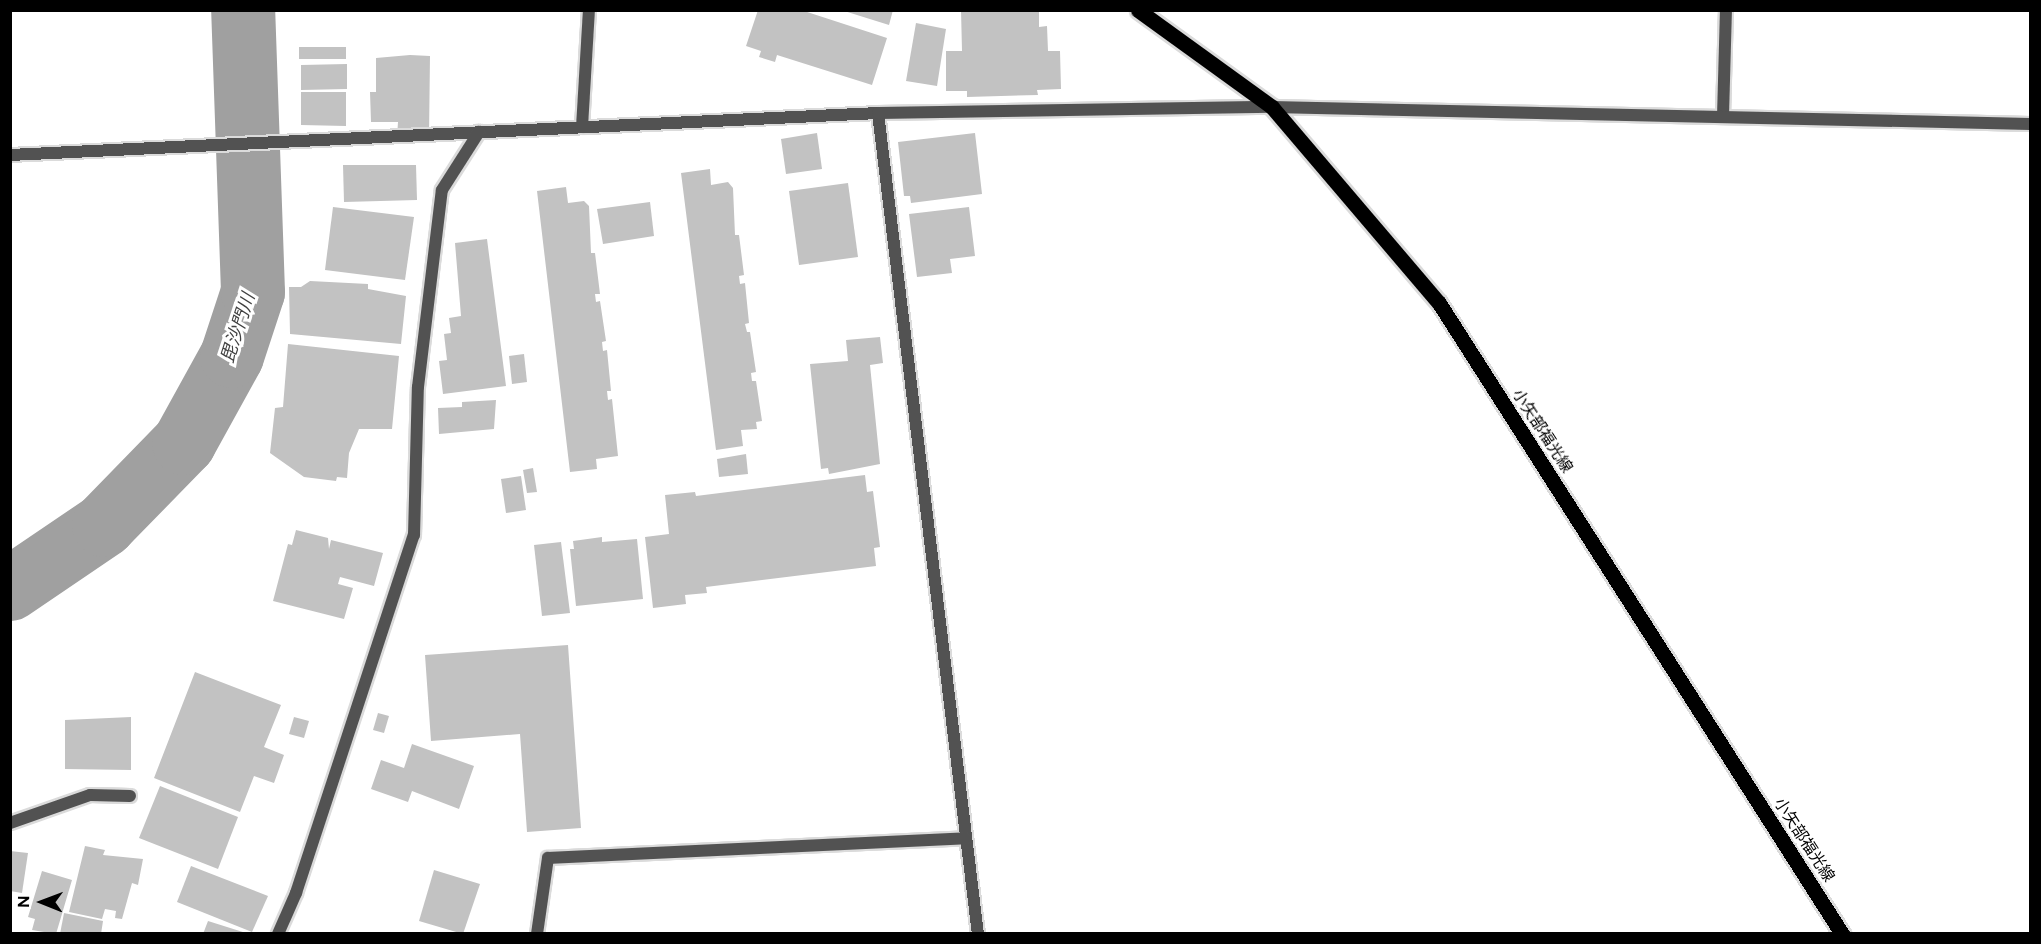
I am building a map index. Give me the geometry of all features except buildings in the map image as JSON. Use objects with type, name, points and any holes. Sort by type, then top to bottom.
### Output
[{"type":"main road","name":"小矢部福光線","points":[[1138,10],[1272,107],[1439,303],[1842,933]]},
{"type":"street","points":[[582,127],[589,10]]},
{"type":"street","points":[[1723,116],[1725,10]]},
{"type":"street","points":[[10,155],[878,113],[1272,107],[2031,124]]},
{"type":"street","points":[[878,113],[978,933]]},
{"type":"street","points":[[278,933],[296,893],[414,535],[418,387],[442,190],[479,132]]},
{"type":"street","points":[[10,823],[90,795],[130,796]]},
{"type":"street","points":[[537,933],[548,858],[966,838]]},
{"type":"waterway","name":"毘沙門川","points":[[10,589],[104,525],[184,443],[232,356],[253,292],[243,10]]}]
